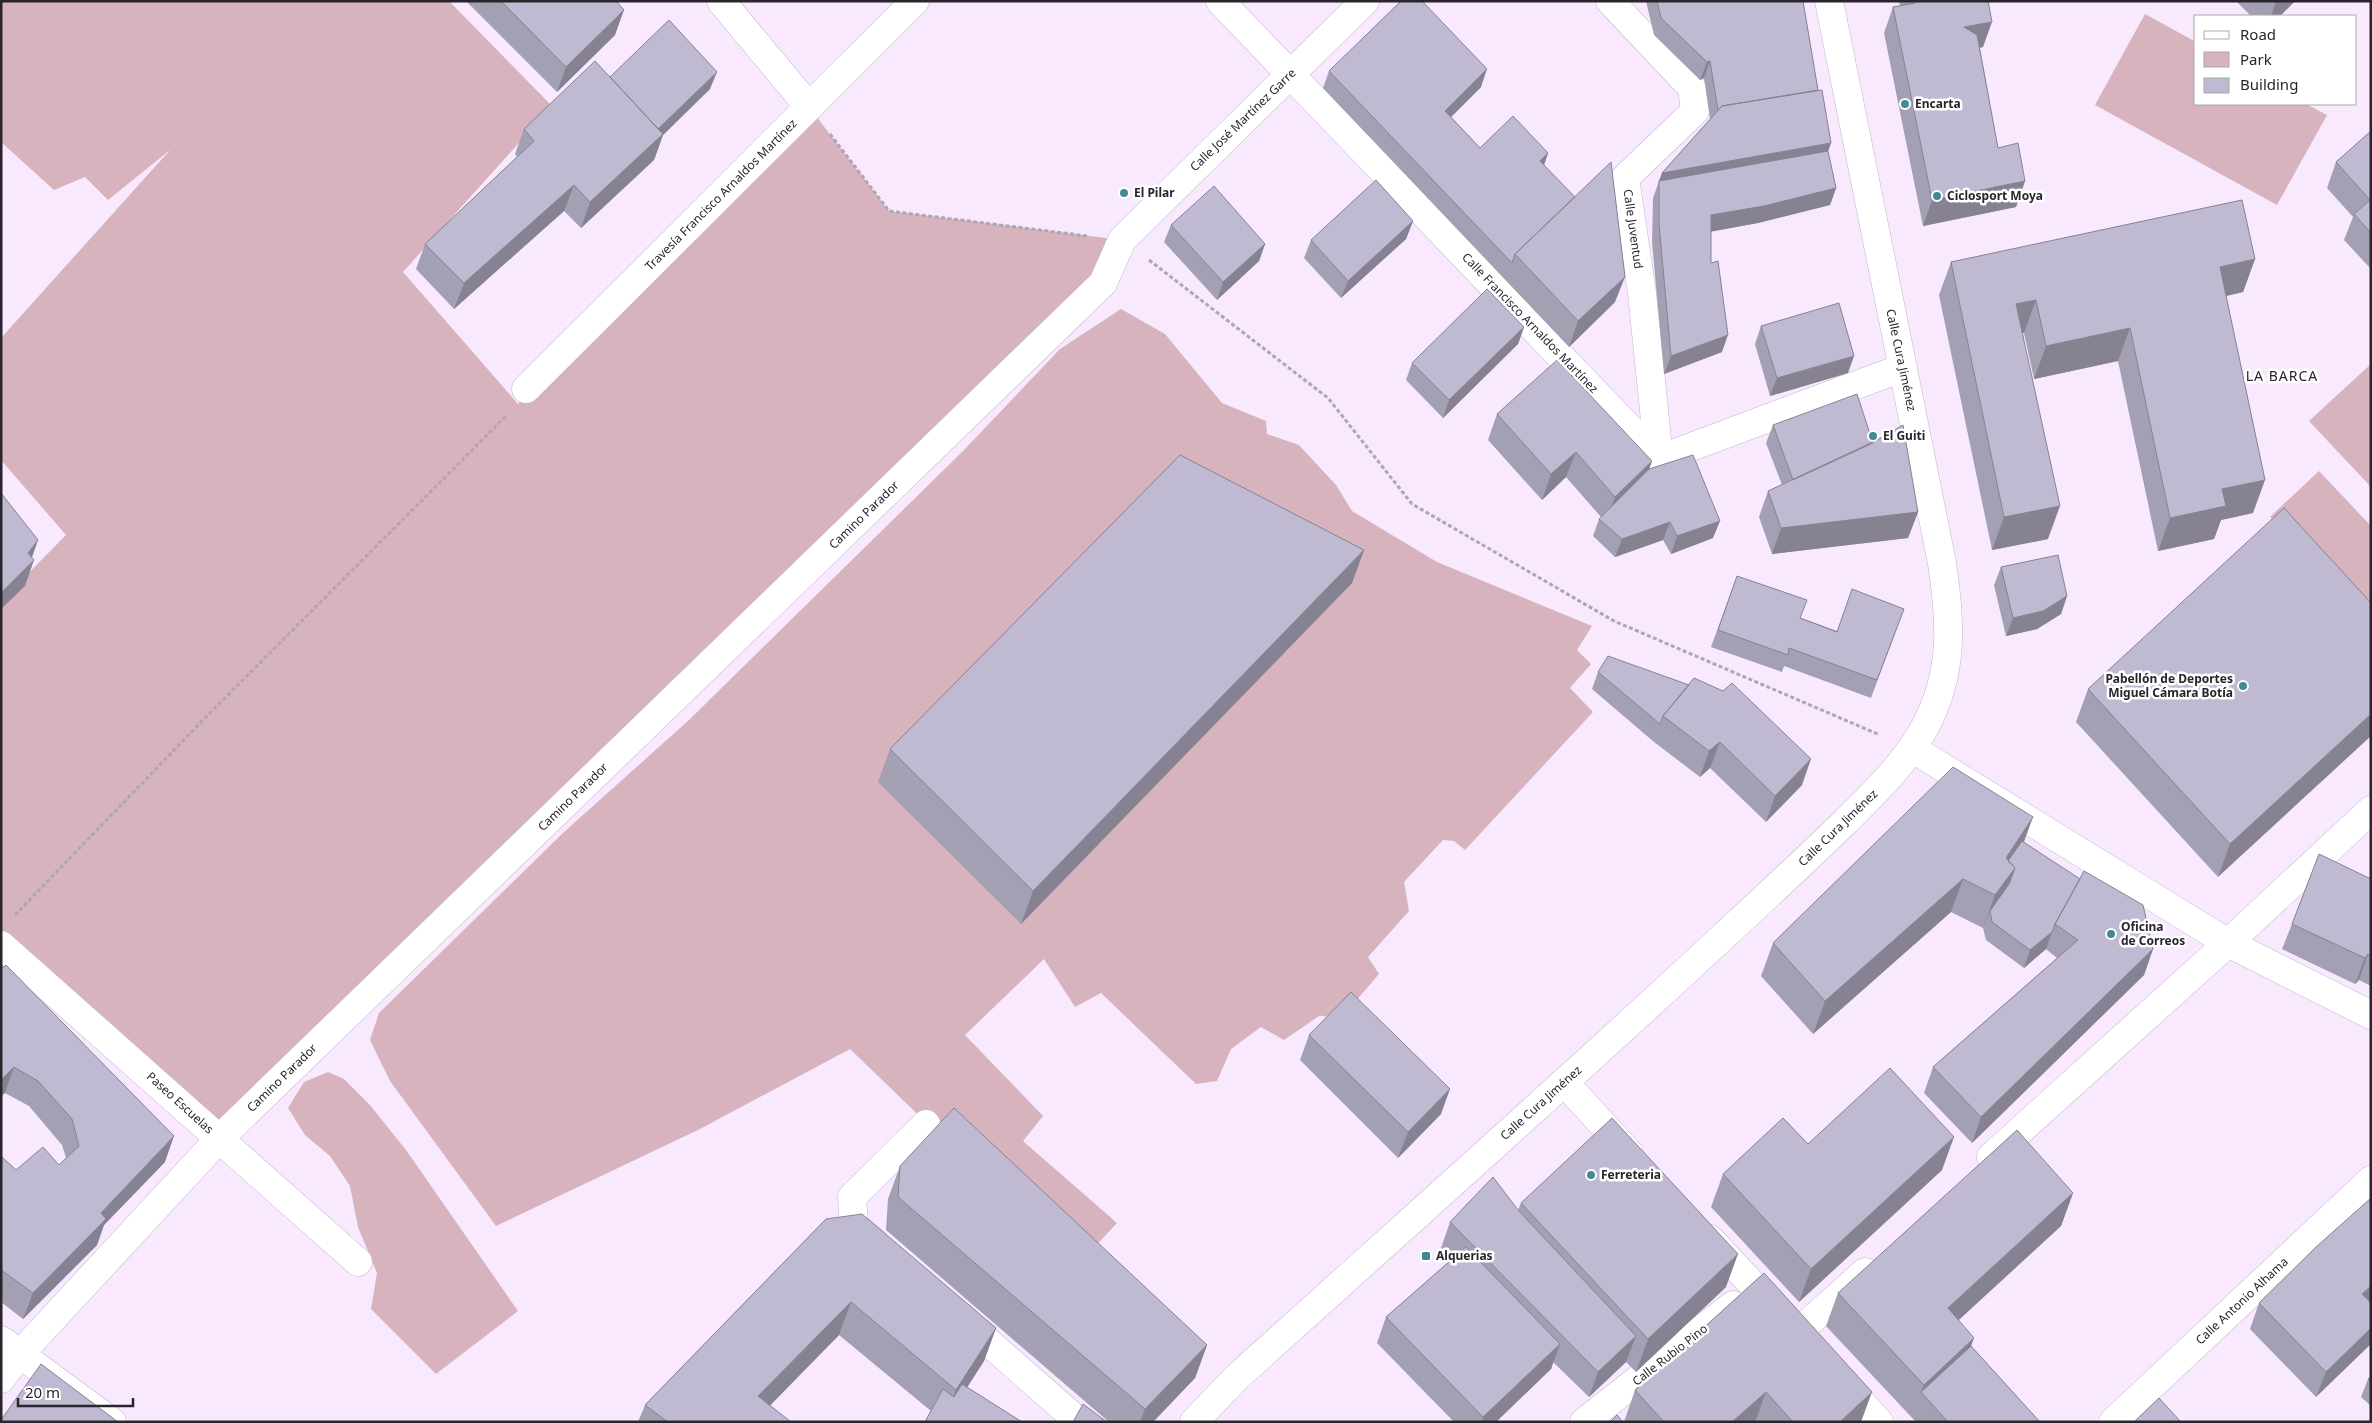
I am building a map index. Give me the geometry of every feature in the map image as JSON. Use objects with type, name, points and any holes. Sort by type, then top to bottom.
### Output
[{"type":"street","points":[[721,1],[809,107]]},
{"type":"street","name":"Travesía Francisco Arnaldos Martínez","points":[[526,389],[915,1]]},
{"type":"street","name":"Calle Francisco Arnaldos Martínez","points":[[1220,1],[1659,459]]},
{"type":"street","name":"Calle José Martínez Garre","points":[[1122,240],[1366,1]]},
{"type":"street","name":"Calle Juventud","points":[[1610,1],[1692,88],[1695,111],[1625,178],[1642,293],[1659,459]]},
{"type":"street","name":"Calle Cura Jiménez","points":[[1194,1422],[1236,1378],[1564,1082],[1825,842],[1883,784],[1912,749],[1937,701],[1948,653],[1949,613],[1934,514],[1902,368],[1829,1]]},
{"type":"street","name":"Camino Parador","points":[[1,1379],[11,1347],[220,1138],[1103,283],[1122,240]]},
{"type":"street","points":[[1659,459],[1902,368]]},
{"type":"street","points":[[1912,749],[2228,943],[2371,1015]]},
{"type":"street","points":[[1972,1174],[2228,943],[2371,810]]},
{"type":"street","name":"Paseo Escuelas","points":[[5,933],[220,1138],[358,1262]]},
{"type":"street","points":[[1564,1082],[1650,1174]]},
{"type":"street","points":[[891,1258],[854,1225],[852,1197],[926,1124]]},
{"type":"street","name":"Calle Antonio Alhama","points":[[2113,1422],[2371,1180]]},
{"type":"street","points":[[1696,1224],[1879,1422]]},
{"type":"street","points":[[1797,1333],[1885,1254]]},
{"type":"street","name":"Calle Rubio Pino","points":[[1584,1422],[1755,1288]]},
{"type":"street","points":[[944,1304],[1079,1422]]},
{"type":"street","points":[[11,1347],[112,1422]]},
{"type":"path","points":[[809,107],[889,211],[1122,240],[1328,398],[1412,504],[1614,621],[1912,749]]},
{"type":"path","points":[[5,933],[203,720],[518,405],[526,389]]},
{"type":"green space","points":[[1,1],[449,1],[552,106],[403,272],[518,404],[809,107],[889,211],[1122,240],[1103,283],[220,1138],[1,945],[1,601],[66,535],[1,460],[1,338],[170,150],[108,200],[85,177],[54,190],[1,142]]},
{"type":"green space","points":[[2145,14],[2194,41],[2194,105],[2308,105],[2327,115],[2277,205],[2095,105]]},
{"type":"green space","points":[[1121,309],[1165,334],[1222,403],[1266,421],[1267,434],[1299,445],[1336,485],[1352,511],[1437,562],[1592,626],[1577,650],[1591,664],[1570,688],[1593,712],[1465,850],[1454,841],[1443,840],[1404,882],[1409,911],[1368,957],[1379,974],[1342,1017],[1319,1016],[1284,1040],[1261,1027],[1231,1049],[1217,1081],[1196,1084],[1101,993],[1075,1007],[1044,959],[965,1035],[1043,1116],[1023,1141],[1117,1223],[1076,1267],[850,1049],[700,1129],[496,1226],[390,1081],[370,1040],[379,1013],[564,832],[689,720],[962,452],[1060,349]]},
{"type":"green space","points":[[2371,364],[2371,487],[2309,421]]},
{"type":"green space","points":[[2319,471],[2371,526],[2371,625],[2270,517]]},
{"type":"green space","points":[[328,1072],[344,1079],[370,1105],[406,1150],[518,1311],[436,1374],[371,1309],[377,1273],[358,1227],[350,1186],[330,1156],[305,1135],[288,1108],[304,1082]]},
{"type":"building","points":[[501,1],[616,1],[624,10],[566,67]]},
{"type":"building","points":[[1401,1],[1422,1],[1487,69],[1445,111],[1480,148],[1513,116],[1548,153],[1540,161],[1575,197],[1515,254],[1512,263],[1329,71]]},
{"type":"building","points":[[1657,1],[1803,1],[1818,90],[1722,106],[1718,110],[1710,61],[1707,62],[1661,18]]},
{"type":"building","points":[[1914,1],[1988,1],[1992,22],[1964,27],[1977,35],[1998,148],[2018,143],[2025,181],[1932,200],[1893,7],[1915,3]]},
{"type":"building","points":[[669,20],[717,72],[658,129],[610,77]]},
{"type":"building","points":[[595,61],[663,134],[590,202],[574,185],[464,283],[425,244],[534,141],[524,129]]},
{"type":"building","points":[[1822,90],[1831,143],[1662,173],[1722,106]]},
{"type":"building","points":[[2371,131],[2371,233],[2354,214],[2370,200],[2336,162]]},
{"type":"building","points":[[1828,151],[1836,188],[1764,206],[1711,215],[1711,263],[1718,261],[1728,335],[1671,356],[1659,224],[1659,181]]},
{"type":"building","points":[[1611,162],[1625,277],[1578,321],[1515,254]]},
{"type":"building","points":[[1376,180],[1413,221],[1348,281],[1311,240]]},
{"type":"building","points":[[1214,186],[1265,244],[1223,282],[1171,225]]},
{"type":"building","points":[[2242,200],[2255,259],[2220,267],[2265,480],[2222,489],[2226,506],[2170,518],[2130,328],[2046,346],[2036,300],[2016,304],[2060,506],[2004,517],[1951,262]]},
{"type":"building","points":[[1487,289],[1524,327],[1449,400],[1412,363]]},
{"type":"building","points":[[1839,303],[1854,356],[1777,378],[1761,326]]},
{"type":"building","points":[[1557,360],[1652,461],[1615,497],[1576,452],[1551,474],[1497,414]]},
{"type":"building","points":[[1857,394],[1873,443],[1793,480],[1773,425]]},
{"type":"building","points":[[1903,425],[1918,512],[1781,528],[1768,491],[1877,440]]},
{"type":"building","points":[[1180,455],[1364,550],[1033,891],[890,749]]},
{"type":"building","points":[[1693,455],[1720,521],[1677,536],[1670,522],[1622,539],[1599,519],[1649,469]]},
{"type":"building","points":[[1,493],[38,540],[28,553],[34,560],[1,593]]},
{"type":"building","name":"Pabellón de Deportes Miguel Cámara Botía","points":[[2284,508],[2371,603],[2371,714],[2230,844],[2088,689]]},
{"type":"building","points":[[2058,555],[2067,596],[2043,611],[2013,618],[2001,567]]},
{"type":"building","points":[[1737,576],[1807,600],[1800,618],[1837,632],[1852,589],[1904,609],[1877,680],[1789,648],[1788,655],[1718,630]]},
{"type":"building","points":[[1608,656],[1689,685],[1663,716],[1660,724],[1598,672]]},
{"type":"building","points":[[1694,678],[1723,691],[1732,683],[1811,759],[1775,796],[1720,742],[1709,751],[1663,716]]},
{"type":"building","points":[[1953,767],[2033,817],[2006,858],[2015,868],[1995,895],[1963,879],[1825,1001],[1773,943]]},
{"type":"building","points":[[2022,841],[2080,879],[2052,932],[2030,950],[1992,922],[1990,911],[2009,884],[2015,868],[2008,861]]},
{"type":"building","points":[[2319,854],[2371,879],[2371,956],[2368,954],[2365,958],[2292,924]]},
{"type":"building","points":[[2084,871],[2143,905],[2153,949],[1981,1117],[1933,1067],[2078,940],[2055,924]]},
{"type":"building","points":[[6,965],[174,1136],[101,1213],[106,1219],[33,1293],[1,1270],[1,1156],[16,1170],[43,1147],[59,1165],[79,1146],[72,1119],[38,1081],[14,1067],[1,1080],[1,969]]},
{"type":"building","points":[[1351,992],[1450,1089],[1408,1132],[1309,1035]]},
{"type":"building","points":[[1890,1068],[1954,1137],[1811,1269],[1723,1174],[1783,1118],[1808,1144]]},
{"type":"building","points":[[954,1108],[1207,1345],[1145,1409],[898,1197],[900,1166]]},
{"type":"building","points":[[1612,1118],[1738,1254],[1648,1339],[1521,1203]]},
{"type":"building","points":[[2017,1130],[2073,1193],[1948,1308],[1974,1338],[1924,1385],[1838,1293]]},
{"type":"building","points":[[1493,1177],[1518,1210],[1636,1336],[1598,1372],[1450,1222]]},
{"type":"building","points":[[2371,1198],[2371,1286],[2362,1294],[2371,1303],[2371,1328],[2326,1372],[2259,1303],[2316,1247]]},
{"type":"building","points":[[862,1214],[996,1328],[956,1390],[851,1302],[758,1396],[791,1422],[668,1422],[645,1405],[826,1219]]},
{"type":"building","points":[[1466,1247],[1560,1344],[1483,1417],[1386,1317]]},
{"type":"building","points":[[1764,1273],[1872,1392],[1840,1422],[1793,1422],[1766,1392],[1732,1422],[1664,1422],[1635,1390]]},
{"type":"building","points":[[1971,1346],[2040,1422],[1948,1422],[1921,1392]]},
{"type":"building","points":[[41,1364],[118,1422],[1,1422]]},
{"type":"building","points":[[962,1384],[1022,1422],[928,1422],[926,1420],[943,1389],[954,1397]]},
{"type":"building","points":[[2159,1398],[2181,1422],[2134,1422]]},
{"type":"building","points":[[1083,1404],[1107,1422],[1073,1422]]},
{"type":"building","points":[[1617,1415],[1623,1422],[1610,1422]]},
{"type":"place","name":"Encarta","points":[[1905,104]]},
{"type":"place","name":"El Pilar","points":[[1124,193]]},
{"type":"place","name":"Ciclosport Moya","points":[[1937,196]]},
{"type":"place","name":"El Guiti","points":[[1873,436]]},
{"type":"place","name":"Pabellón de Deportes Miguel Cámara Botía","points":[[2243,686]]},
{"type":"place","name":"Oficina de Correos","points":[[2111,934]]},
{"type":"place","name":"Ferreteria","points":[[1591,1175]]},
{"type":"place","name":"Alquerias","points":[[1426,1256]]},
{"type":"district","name":"LA BARCA","points":[[2282,376]]}]
